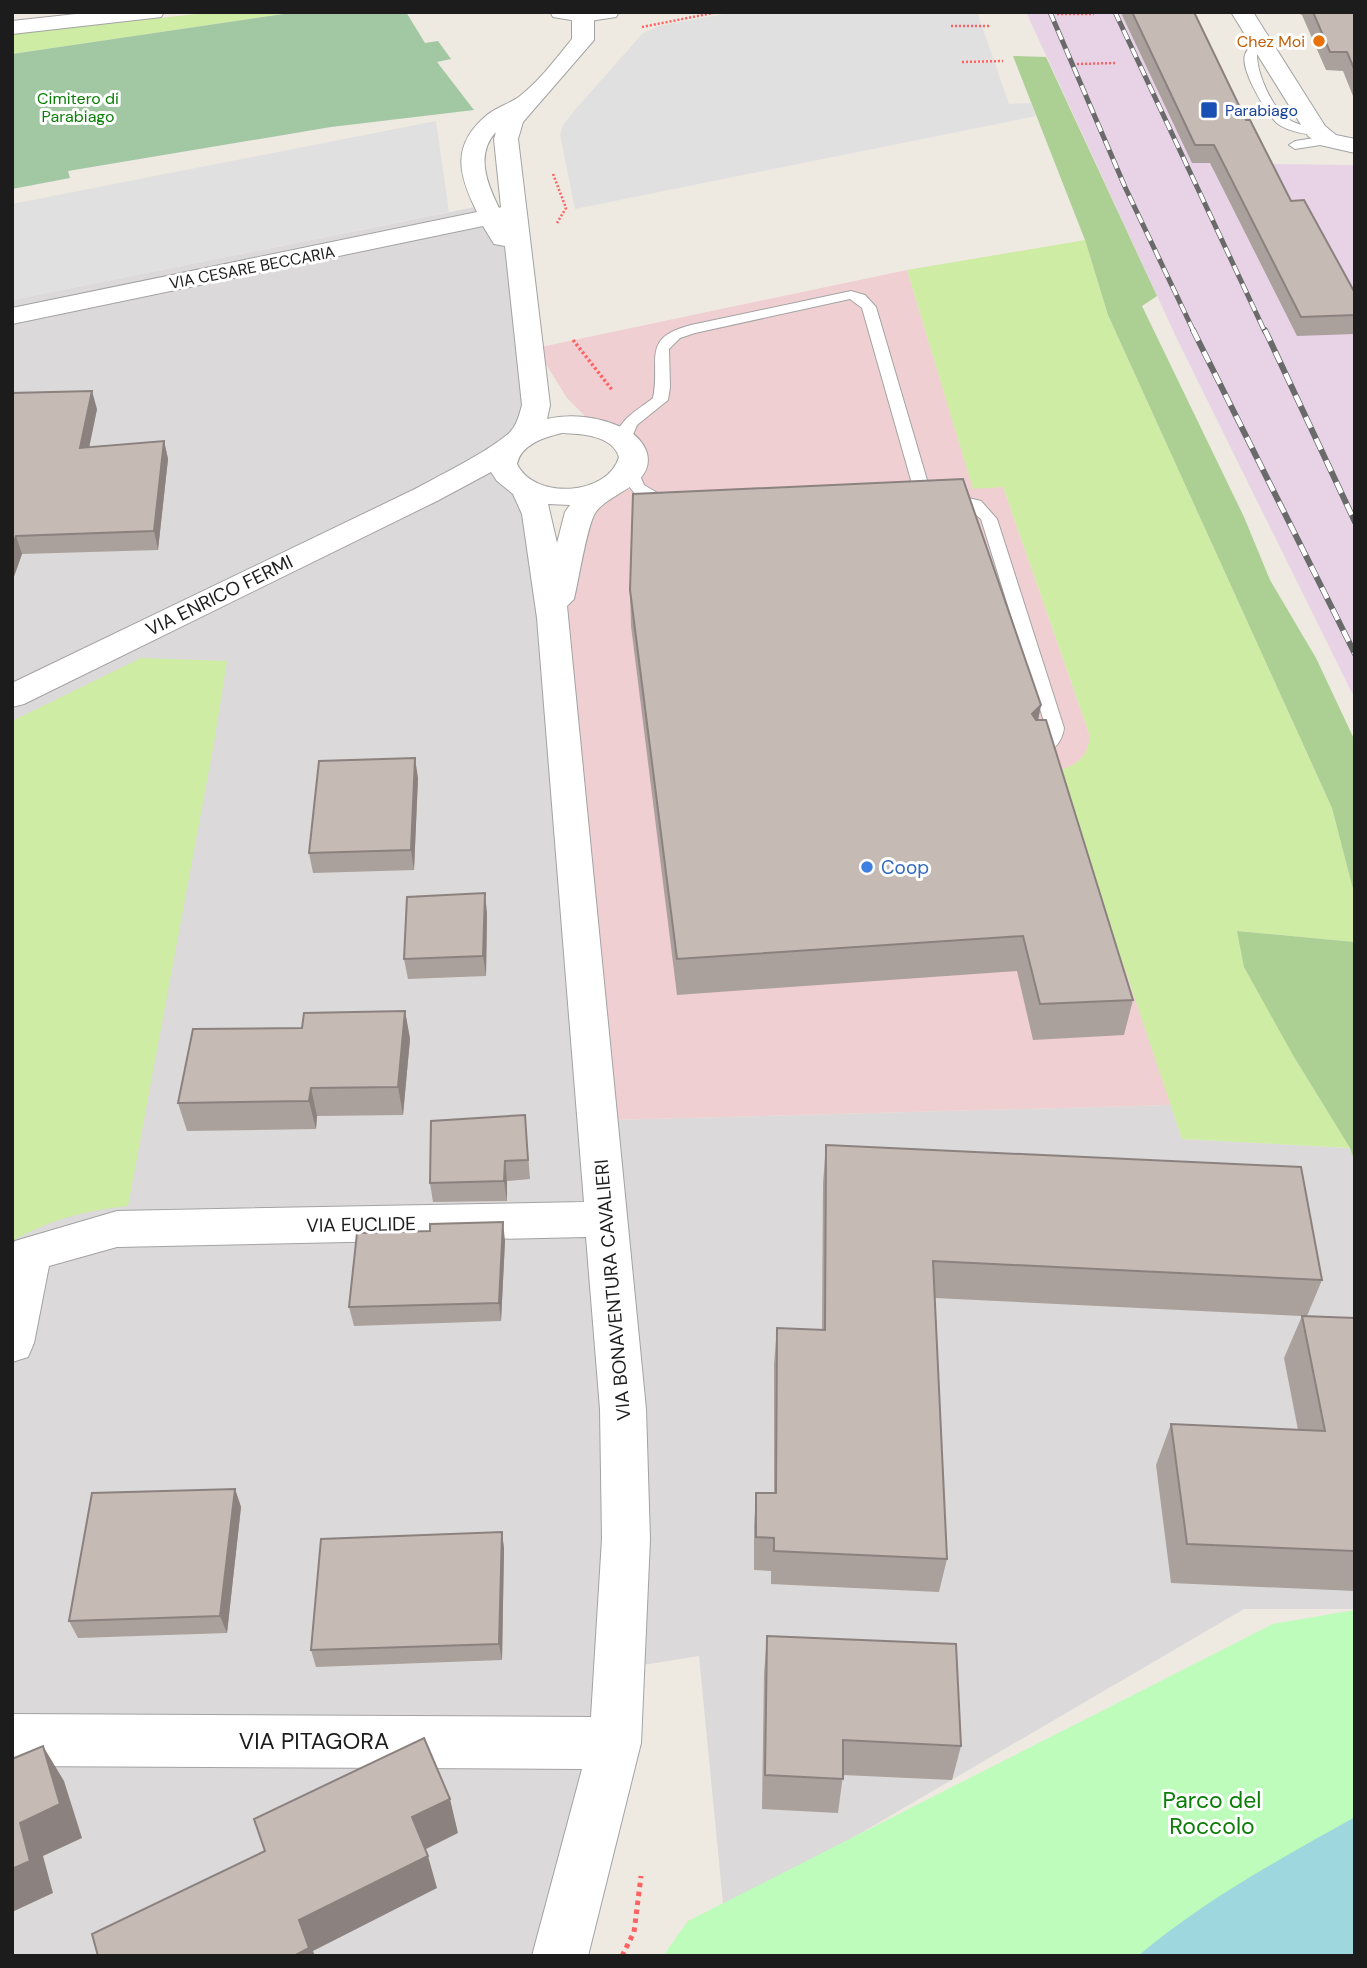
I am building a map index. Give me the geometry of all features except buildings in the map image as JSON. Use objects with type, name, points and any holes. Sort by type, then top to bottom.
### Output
[{"type":"street","points":[[12,28],[153,12]]},
{"type":"street","points":[[574,14],[608,12]]},
{"type":"street","name":"VIA BONAVENTURA CAVALIERI","points":[[517,439],[562,424],[592,426],[610,432],[627,455],[621,480],[600,491],[566,497],[524,488],[512,480],[504,468],[503,456],[533,419],[536,405],[520,264],[503,215],[506,139],[512,121],[583,40],[574,14]]},
{"type":"street","points":[[1250,24],[1322,135],[1355,146]]},
{"type":"street","name":"VIA BONAVENTURA CAVALIERI","points":[[503,215],[480,198],[473,176],[472,154],[478,137],[492,120],[530,98]]},
{"type":"street","name":"VIA CESARE BECCARIA","points":[[12,316],[503,215]]},
{"type":"street","name":"VIA BONAVENTURA CAVALIERI","points":[[532,354],[558,399],[592,426]]},
{"type":"street","name":"VIA ENRICO FERMI","points":[[12,696],[426,495],[483,464],[517,439]]},
{"type":"street","name":"VIA ENRICO FERMI","points":[[426,495],[446,487],[475,482],[524,488]]},
{"type":"street","name":"VIA BONAVENTURA CAVALIERI","points":[[524,488],[537,514],[553,618],[623,1409],[626,1539],[615,1743],[560,1956]]},
{"type":"street","name":"VIA BONAVENTURA CAVALIERI","points":[[553,618],[580,512],[600,491]]},
{"type":"street","name":"VIA EUCLIDE","points":[[12,1343],[30,1254],[117,1229],[606,1219]]},
{"type":"street","name":"VIA PITAGORA","points":[[12,1740],[615,1743]]},
{"type":"lane","points":[[1295,145],[1322,135]]},
{"type":"lane","points":[[687,510],[668,506],[641,491],[630,477],[623,431],[628,424],[660,400],[661,349],[669,338],[691,329],[851,295],[860,298],[869,307],[919,480],[918,489],[908,498],[885,502]]},
{"type":"lane","points":[[914,493],[967,500],[979,506],[989,519],[1055,728],[1055,738],[1048,745],[1037,749]]},
{"type":"path","points":[[1057,14],[1094,14]]},
{"type":"path","points":[[951,26],[990,26]]},
{"type":"path","points":[[962,62],[1003,61]]},
{"type":"path","points":[[1077,64],[1115,64]]},
{"type":"shaded area","points":[[735,12],[977,12],[1009,104],[1031,103],[1036,116],[575,209],[560,135],[563,125],[574,111],[643,33],[659,26]]},
{"type":"shaded area","points":[[1026,12],[1146,12],[1271,164],[1355,165],[1355,699],[1177,339]]},
{"type":"shaded area","points":[[436,121],[449,212],[12,300],[12,204]]},
{"type":"shaded area","points":[[480,206],[514,265],[529,407],[505,441],[528,509],[617,1538],[602,1760],[544,1956],[12,1956],[12,300]]},
{"type":"shaded area","points":[[907,270],[973,488],[1003,487],[1090,736],[1089,750],[1077,765],[1064,771],[1045,772],[1123,963],[1171,1105],[610,1120],[559,622],[583,522],[637,471],[600,424],[585,416],[567,398],[536,348]]},
{"type":"shaded area","points":[[1171,1105],[1182,1139],[1350,1148],[1355,1163],[1355,1609],[1244,1609],[724,1913],[699,1656],[630,1667],[610,1120]]},
{"type":"green space","points":[[215,12],[296,12],[12,54],[12,34]]},
{"type":"green space","name":"Cimitero di Parabiago","points":[[297,12],[406,12],[425,43],[438,41],[451,59],[437,62],[474,110],[331,127],[68,171],[70,178],[12,189],[12,54]]},
{"type":"green space","points":[[1013,56],[1046,57],[1157,296],[1142,306],[1244,517],[1270,580],[1316,658],[1355,741],[1355,897],[1332,808],[1108,315],[1085,240]]},
{"type":"green space","points":[[1085,240],[1108,315],[1332,808],[1355,897],[1355,942],[1237,931],[1294,1057],[1350,1148],[1182,1139],[1123,963],[1102,962],[1044,772],[1069,767],[1081,759],[1090,736],[1003,487],[973,489],[907,270]]},
{"type":"green space","points":[[141,658],[227,661],[128,1206],[68,1217],[12,1241],[12,721]]},
{"type":"green space","points":[[1237,931],[1355,942],[1355,1163],[1350,1148],[1294,1057],[1244,967]]},
{"type":"green space","name":"Parco del Roccolo","points":[[1355,1610],[1355,1956],[663,1956],[688,1921],[1273,1624]]},
{"type":"water","points":[[1355,1817],[1355,1956],[1138,1956],[1216,1898]]},
{"type":"railway","points":[[1050,12],[1125,187],[1194,332]]},
{"type":"railway","points":[[1115,12],[1265,332]]},
{"type":"railway","points":[[1265,330],[1355,522]]},
{"type":"railway","points":[[1194,332],[1355,654]]},
{"type":"place","name":"Chez Moi","points":[[1319,41]]},
{"type":"place","name":"Parabiago","points":[[1209,110]]},
{"type":"place","name":"Coop","points":[[867,867]]}]
